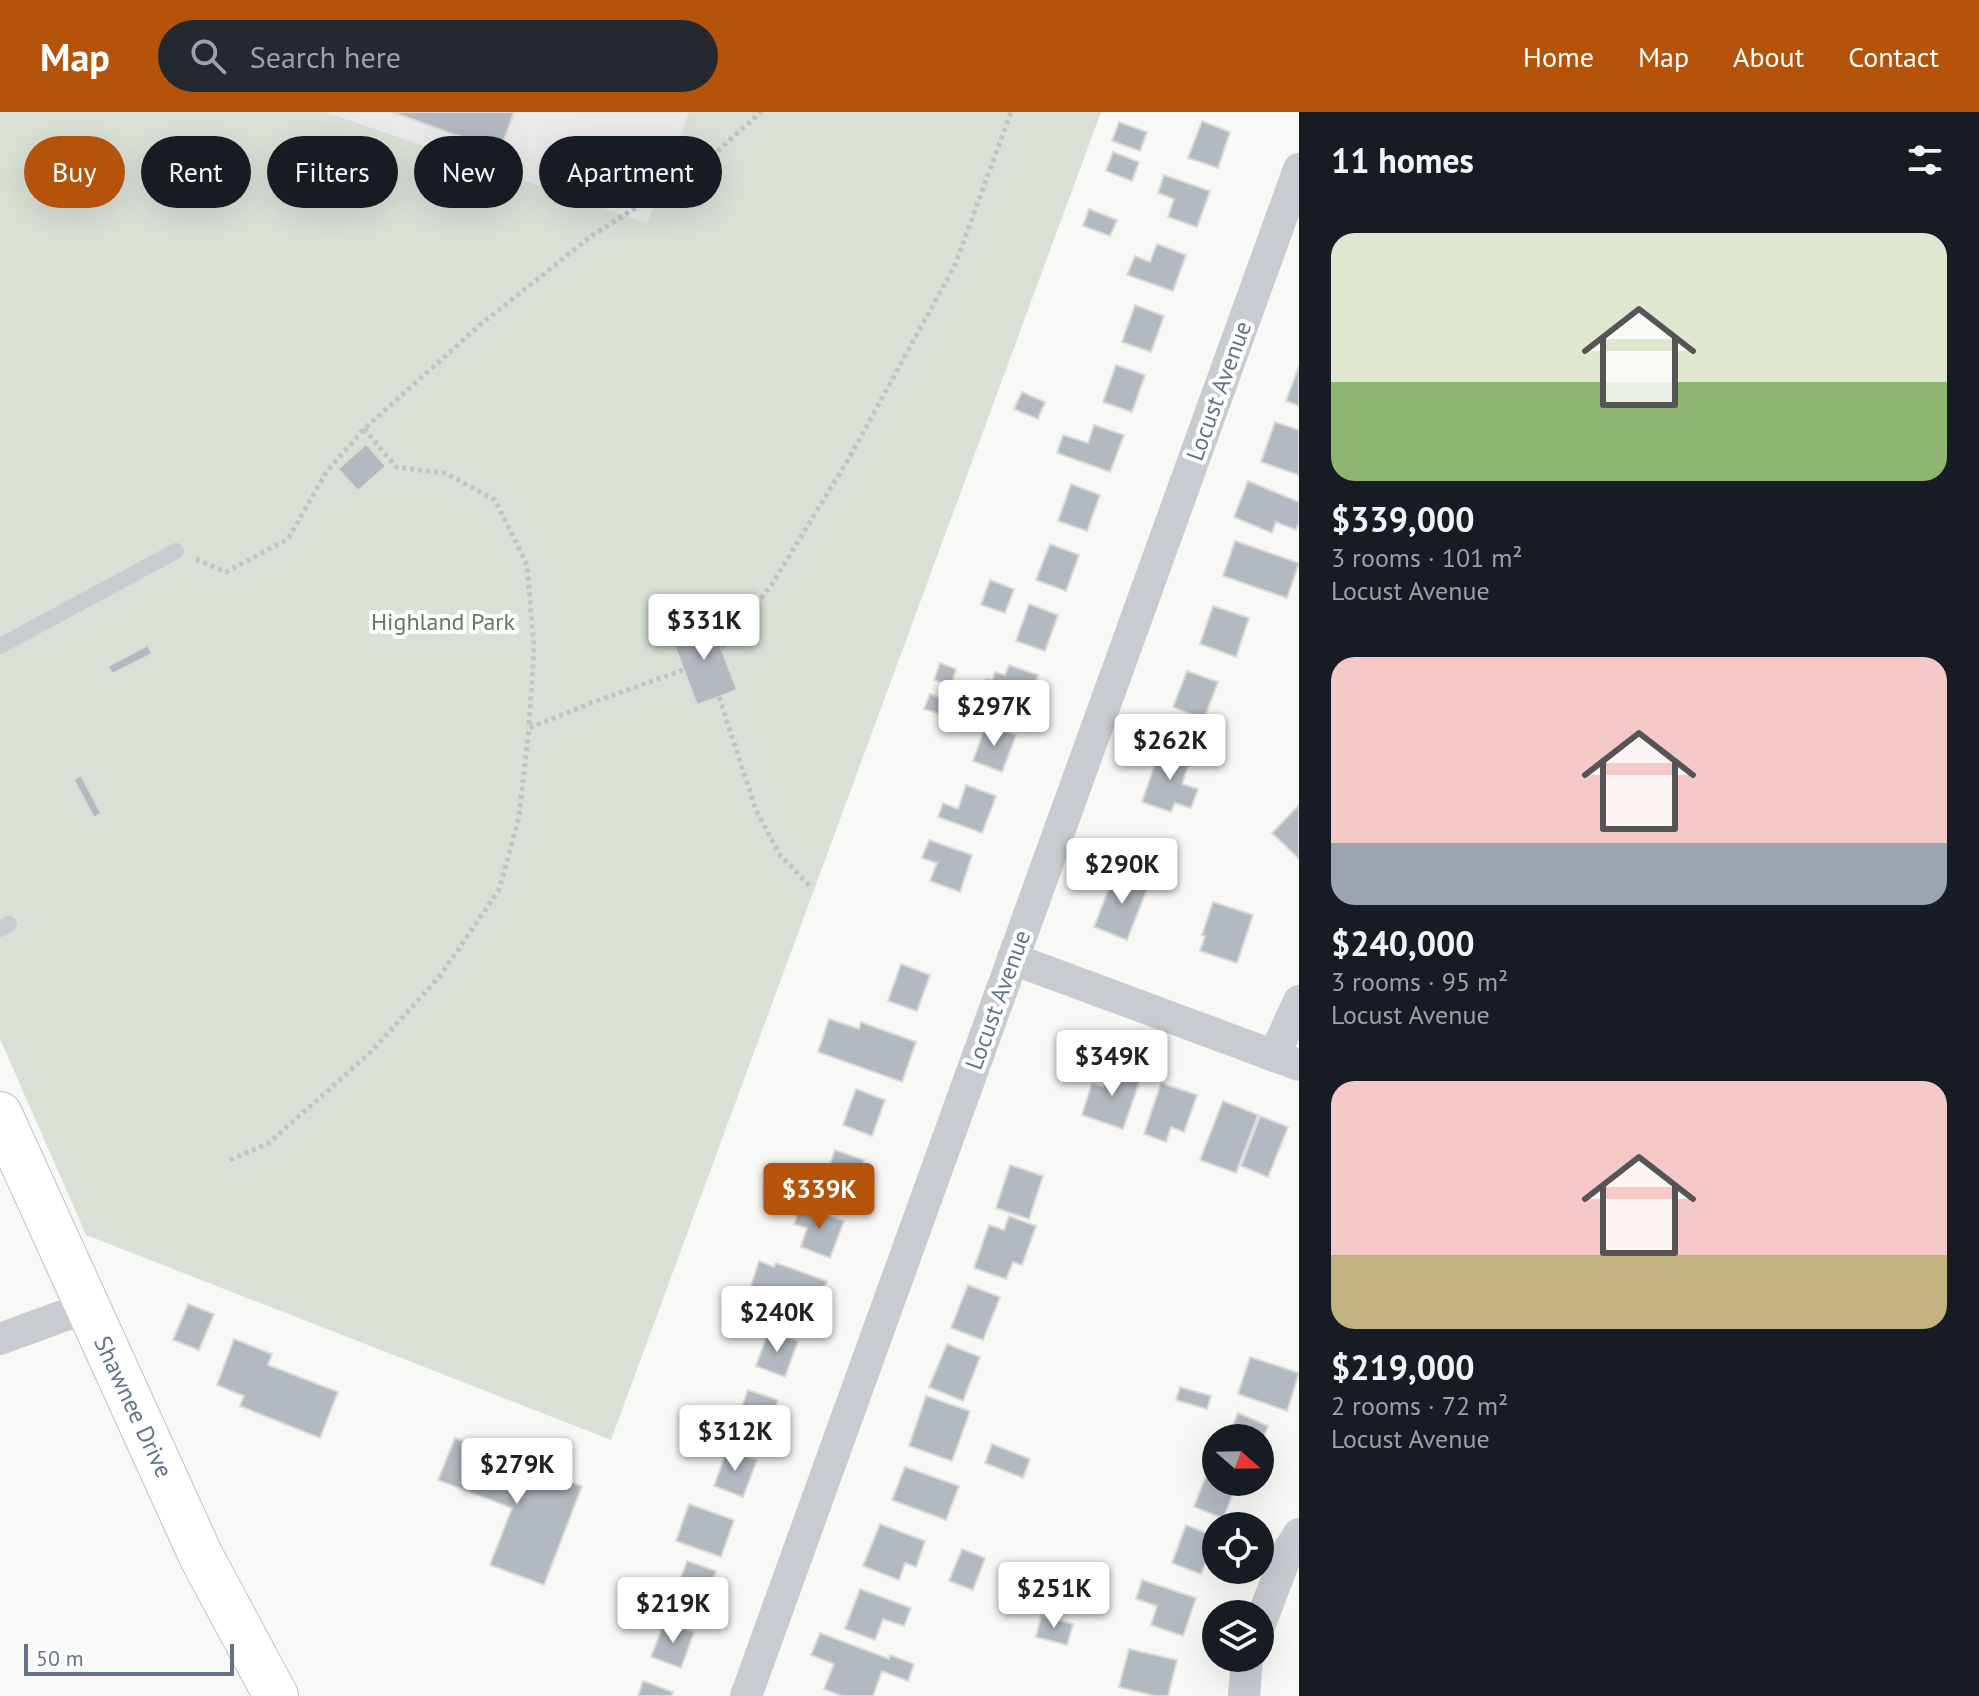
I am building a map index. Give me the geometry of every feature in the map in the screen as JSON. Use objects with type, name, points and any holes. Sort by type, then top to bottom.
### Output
[{"type":"main road","name":"Shawnee Drive","points":[[0,1114],[201,1556],[276,1696]]},
{"type":"street","name":"Locust Avenue","points":[[746,1696],[1299,169]]},
{"type":"street","points":[[1013,959],[1287,1060],[1299,1001]]},
{"type":"street","points":[[0,1339],[87,1307]]},
{"type":"street","points":[[1269,1600],[1287,1553],[1299,1534]]},
{"type":"street","points":[[1244,1696],[1246,1672]]},
{"type":"lane","points":[[0,646],[176,551]]},
{"type":"path","points":[[176,551],[226,572],[288,539],[327,471],[364,429],[481,324],[578,246],[701,166],[761,112]]},
{"type":"path","points":[[721,648],[772,584],[848,460],[955,265],[1011,112]]},
{"type":"path","points":[[230,1160],[269,1143],[371,1052],[440,976],[499,890],[519,817],[534,648],[527,565],[495,500],[445,473],[396,467],[364,429]]},
{"type":"path","points":[[529,728],[683,670]]},
{"type":"path","points":[[719,697],[756,810],[780,855],[811,887]]},
{"type":"shaded area","points":[[326,112],[689,112],[680,136],[539,136],[539,186],[523,181],[523,136],[414,136],[414,143]]},
{"type":"shaded area","points":[[602,208],[654,208],[648,224]]},
{"type":"green space","name":"Highland Park","points":[[0,112],[326,112],[395,136],[267,136],[267,208],[398,208],[398,137],[414,142],[414,208],[523,208],[523,180],[539,186],[539,208],[604,208],[647,223],[653,208],[722,208],[722,136],[680,136],[689,112],[1101,112],[611,1440],[86,1235],[0,1039]]},
{"type":"building","points":[[392,112],[514,112],[505,136],[458,136]]},
{"type":"building","points":[[1202,121],[1230,132],[1218,168],[1188,158]]},
{"type":"building","points":[[1119,122],[1147,132],[1140,151],[1112,141]]},
{"type":"building","points":[[1113,152],[1139,162],[1132,181],[1106,171]]},
{"type":"building","points":[[1164,175],[1210,191],[1197,227],[1168,217],[1174,199],[1158,193]]},
{"type":"building","points":[[1089,209],[1117,220],[1110,236],[1083,226]]},
{"type":"building","points":[[1157,244],[1186,255],[1173,291],[1127,275],[1135,256],[1150,262]]},
{"type":"building","points":[[1135,305],[1164,316],[1151,352],[1122,342]]},
{"type":"building","points":[[1116,365],[1145,375],[1132,412],[1103,402]]},
{"type":"building","points":[[1299,366],[1299,406],[1286,401]]},
{"type":"building","points":[[1022,392],[1045,402],[1038,419],[1014,409]]},
{"type":"building","points":[[1275,422],[1299,430],[1299,475],[1261,462]]},
{"type":"building","points":[[1094,425],[1124,435],[1110,472],[1057,453],[1063,435],[1088,443]]},
{"type":"building","points":[[366,444],[386,466],[358,491],[338,469]]},
{"type":"building","points":[[1248,481],[1299,502],[1296,530],[1276,522],[1272,533],[1234,517]]},
{"type":"building","points":[[1071,484],[1100,495],[1087,531],[1058,521]]},
{"type":"building","points":[[1235,541],[1299,563],[1287,598],[1223,576]]},
{"type":"building","points":[[1050,544],[1079,555],[1066,591],[1036,580]]},
{"type":"building","points":[[990,580],[1014,589],[1005,613],[981,605]]},
{"type":"building","points":[[1029,604],[1058,615],[1045,651],[1016,641]]},
{"type":"building","points":[[1213,606],[1249,618],[1236,657],[1200,644]]},
{"type":"building","points":[[710,618],[737,690],[697,705],[670,633]]},
{"type":"building","points":[[148,645],[152,654],[112,674],[108,666]]},
{"type":"building","points":[[940,663],[956,669],[951,686],[934,680]]},
{"type":"building","points":[[1009,665],[1038,675],[1025,712],[980,697],[986,679],[992,681],[995,672],[1005,675]]},
{"type":"building","points":[[1187,671],[1218,682],[1204,719],[1173,707]]},
{"type":"building","points":[[930,694],[946,700],[940,714],[924,709]]},
{"type":"building","points":[[986,725],[1016,735],[1002,772],[973,761]]},
{"type":"building","points":[[1161,747],[1191,758],[1182,784],[1198,789],[1191,808],[1175,803],[1171,812],[1142,802]]},
{"type":"building","points":[[81,775],[101,813],[94,818],[74,780]]},
{"type":"building","points":[[966,785],[996,796],[982,833],[938,817],[943,803],[958,809]]},
{"type":"building","points":[[1299,805],[1299,857],[1298,858],[1272,833]]},
{"type":"building","points":[[929,840],[972,855],[960,892],[930,881],[937,863],[922,858]]},
{"type":"building","points":[[1116,871],[1149,884],[1127,940],[1094,927]]},
{"type":"building","points":[[1213,902],[1253,915],[1237,963],[1200,951]]},
{"type":"building","points":[[901,964],[930,975],[917,1011],[888,1001]]},
{"type":"building","points":[[829,1019],[859,1029],[861,1022],[916,1042],[902,1082],[818,1052]]},
{"type":"building","points":[[1110,1066],[1141,1077],[1123,1129],[1082,1115],[1092,1083],[1103,1087]]},
{"type":"building","points":[[1161,1083],[1197,1095],[1184,1132],[1171,1127],[1166,1142],[1144,1134]]},
{"type":"building","points":[[856,1089],[885,1100],[872,1136],[843,1125]]},
{"type":"building","points":[[1223,1101],[1258,1115],[1236,1173],[1200,1160]]},
{"type":"building","points":[[1260,1116],[1288,1127],[1268,1177],[1241,1166]]},
{"type":"building","points":[[835,1150],[864,1160],[851,1197],[822,1186]]},
{"type":"building","points":[[1010,1165],[1043,1176],[1029,1219],[996,1208]]},
{"type":"building","points":[[801,1205],[844,1221],[830,1258],[801,1247],[807,1228],[794,1224]]},
{"type":"building","points":[[1009,1216],[1036,1226],[1022,1265],[1013,1262],[1006,1279],[974,1268],[989,1225],[1004,1230]]},
{"type":"building","points":[[759,1261],[774,1267],[776,1263],[827,1281],[819,1305],[814,1303],[808,1318],[761,1301],[764,1294],[750,1289]]},
{"type":"building","points":[[968,1285],[1000,1297],[983,1340],[951,1328]]},
{"type":"building","points":[[188,1304],[214,1314],[199,1350],[173,1340]]},
{"type":"building","points":[[769,1330],[798,1341],[785,1377],[756,1366]]},
{"type":"building","points":[[234,1339],[272,1354],[268,1365],[338,1392],[320,1438],[240,1406],[244,1396],[217,1385]]},
{"type":"building","points":[[947,1344],[980,1357],[963,1401],[929,1387]]},
{"type":"building","points":[[1250,1357],[1299,1373],[1287,1411],[1238,1394]]},
{"type":"building","points":[[1180,1387],[1211,1396],[1207,1409],[1176,1400]]},
{"type":"building","points":[[748,1390],[778,1400],[764,1436],[735,1426]]},
{"type":"building","points":[[926,1396],[970,1411],[952,1461],[909,1446]]},
{"type":"building","points":[[1238,1413],[1263,1424],[1234,1424]]},
{"type":"building","points":[[455,1438],[582,1486],[544,1585],[490,1565],[512,1508],[438,1480]]},
{"type":"building","points":[[992,1444],[1030,1459],[1023,1478],[985,1463]]},
{"type":"building","points":[[727,1450],[757,1460],[743,1497],[714,1486]]},
{"type":"building","points":[[905,1467],[959,1486],[946,1520],[892,1500]]},
{"type":"building","points":[[1202,1486],[1202,1496],[1232,1496],[1226,1512],[1207,1512],[1194,1507]]},
{"type":"building","points":[[689,1504],[734,1520],[721,1557],[676,1541]]},
{"type":"building","points":[[880,1524],[925,1541],[916,1567],[905,1563],[899,1580],[863,1566]]},
{"type":"building","points":[[1186,1525],[1202,1531],[1201,1574],[1172,1563]]},
{"type":"building","points":[[962,1549],[985,1558],[973,1590],[949,1581]]},
{"type":"building","points":[[687,1561],[716,1571],[703,1608],[674,1597]]},
{"type":"building","points":[[1142,1580],[1196,1598],[1183,1636],[1151,1625],[1157,1606],[1136,1599]]},
{"type":"building","points":[[860,1589],[911,1608],[904,1626],[883,1619],[875,1640],[845,1629]]},
{"type":"building","points":[[1041,1616],[1073,1624],[1067,1645],[1036,1637]]},
{"type":"building","points":[[665,1621],[694,1632],[681,1668],[651,1657]]},
{"type":"building","points":[[820,1633],[889,1659],[890,1655],[914,1664],[908,1681],[882,1671],[873,1696],[842,1696],[824,1689],[834,1664],[811,1655]]},
{"type":"building","points":[[1129,1649],[1177,1660],[1168,1696],[1119,1687]]},
{"type":"building","points":[[643,1681],[673,1692],[671,1696],[638,1696]]}]
